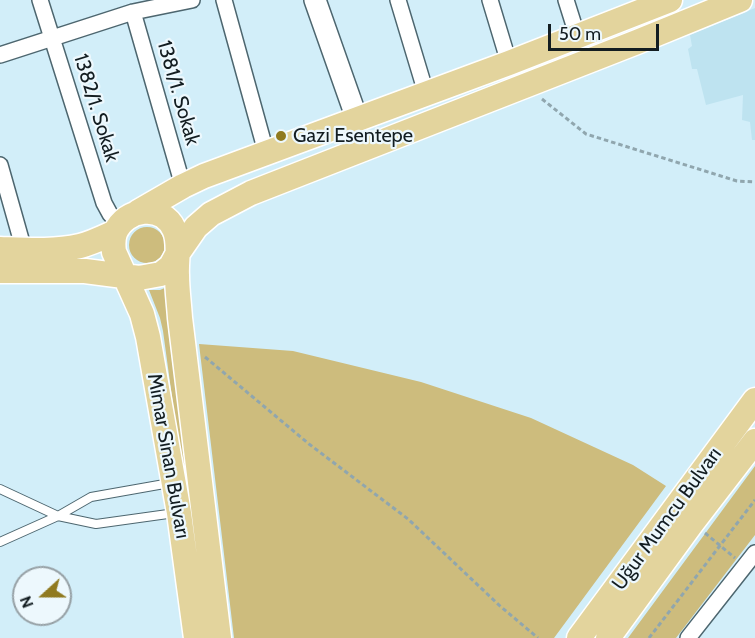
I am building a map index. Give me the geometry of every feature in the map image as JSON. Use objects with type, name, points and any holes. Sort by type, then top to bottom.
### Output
[{"type":"main road","points":[[315,0],[357,119]]},
{"type":"main road","points":[[0,271],[85,271],[139,278],[161,274],[171,266],[196,227],[211,214],[244,196],[740,0]]},
{"type":"main road","points":[[126,277],[114,252],[113,242],[124,223],[183,186],[266,152],[509,63],[666,1]]},
{"type":"main road","points":[[0,249],[60,249],[80,246],[149,211],[159,213],[174,227],[178,238],[177,274],[219,638]]},
{"type":"main road","name":"Mimar Sinan Bulvarı","points":[[126,277],[142,314],[148,337],[179,513],[196,638]]},
{"type":"main road","name":"Uğur Mumcu Bulvarı","points":[[579,638],[755,400]]},
{"type":"main road","name":"Uğur Mumcu Bulvarı","points":[[608,638],[755,441]]},
{"type":"street","name":"1382/1. Sokak","points":[[40,0],[104,203],[110,214],[124,223]]},
{"type":"street","points":[[0,55],[133,12],[192,0]]},
{"type":"street","points":[[224,0],[266,152]]},
{"type":"street","points":[[398,0],[426,93]]},
{"type":"street","points":[[490,0],[509,63]]},
{"type":"street","points":[[566,0],[577,35]]},
{"type":"street","name":"1381/1. Sokak","points":[[133,12],[183,186]]},
{"type":"street","points":[[0,165],[24,250]]},
{"type":"street","points":[[688,638],[750,568],[755,553]]},
{"type":"lane","points":[[0,542],[58,516],[91,497],[174,483]]},
{"type":"lane","points":[[0,489],[58,516],[96,524],[179,513]]},
{"type":"path","points":[[525,86],[586,134],[737,181],[755,182]]},
{"type":"path","points":[[184,340],[309,444],[408,519],[500,606],[538,638]]},
{"type":"path","points":[[650,638],[755,500]]},
{"type":"path","points":[[692,523],[750,568]]},
{"type":"shaded area","points":[[755,8],[755,140],[752,140],[750,122],[742,120],[743,95],[706,105],[697,69],[692,69],[688,49],[692,46],[690,35]]},
{"type":"shaded area","points":[[147,227],[160,232],[165,245],[160,258],[147,263],[134,258],[129,245],[134,232]]},
{"type":"shaded area","points":[[167,287],[168,327],[207,623],[181,463],[163,331],[149,290],[160,290]]},
{"type":"shaded area","points":[[199,344],[293,351],[421,382],[531,418],[633,465],[666,486],[554,638],[234,638]]},
{"type":"shaded area","points":[[755,466],[755,535],[676,638],[628,638]]},
{"type":"place","name":"Gazi Esentepe","points":[[281,136]]}]
